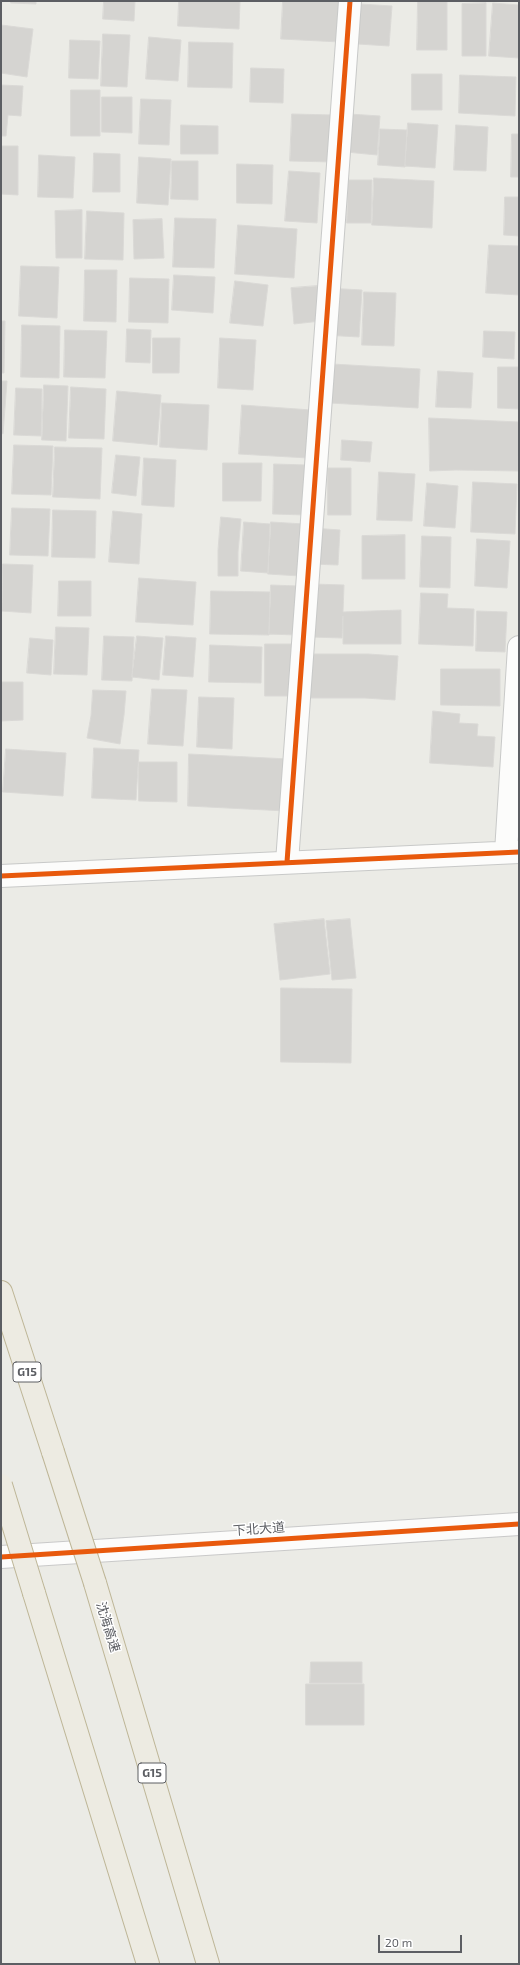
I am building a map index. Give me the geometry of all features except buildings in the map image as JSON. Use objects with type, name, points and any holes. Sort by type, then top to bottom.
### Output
[{"type":"highway","name":"沈海高速","points":[[1,1292],[95,1583],[208,1964]]},
{"type":"highway","points":[[1,1485],[148,1964]]},
{"type":"street","points":[[287,862],[350,1]]},
{"type":"street","points":[[1,876],[512,852],[519,647]]},
{"type":"street","name":"下北大道","points":[[1,1557],[519,1524]]},
{"type":"cycle path","points":[[287,862],[350,1]]},
{"type":"cycle path","points":[[1,876],[519,852]]},
{"type":"cycle path","points":[[1,1557],[519,1524]]}]
